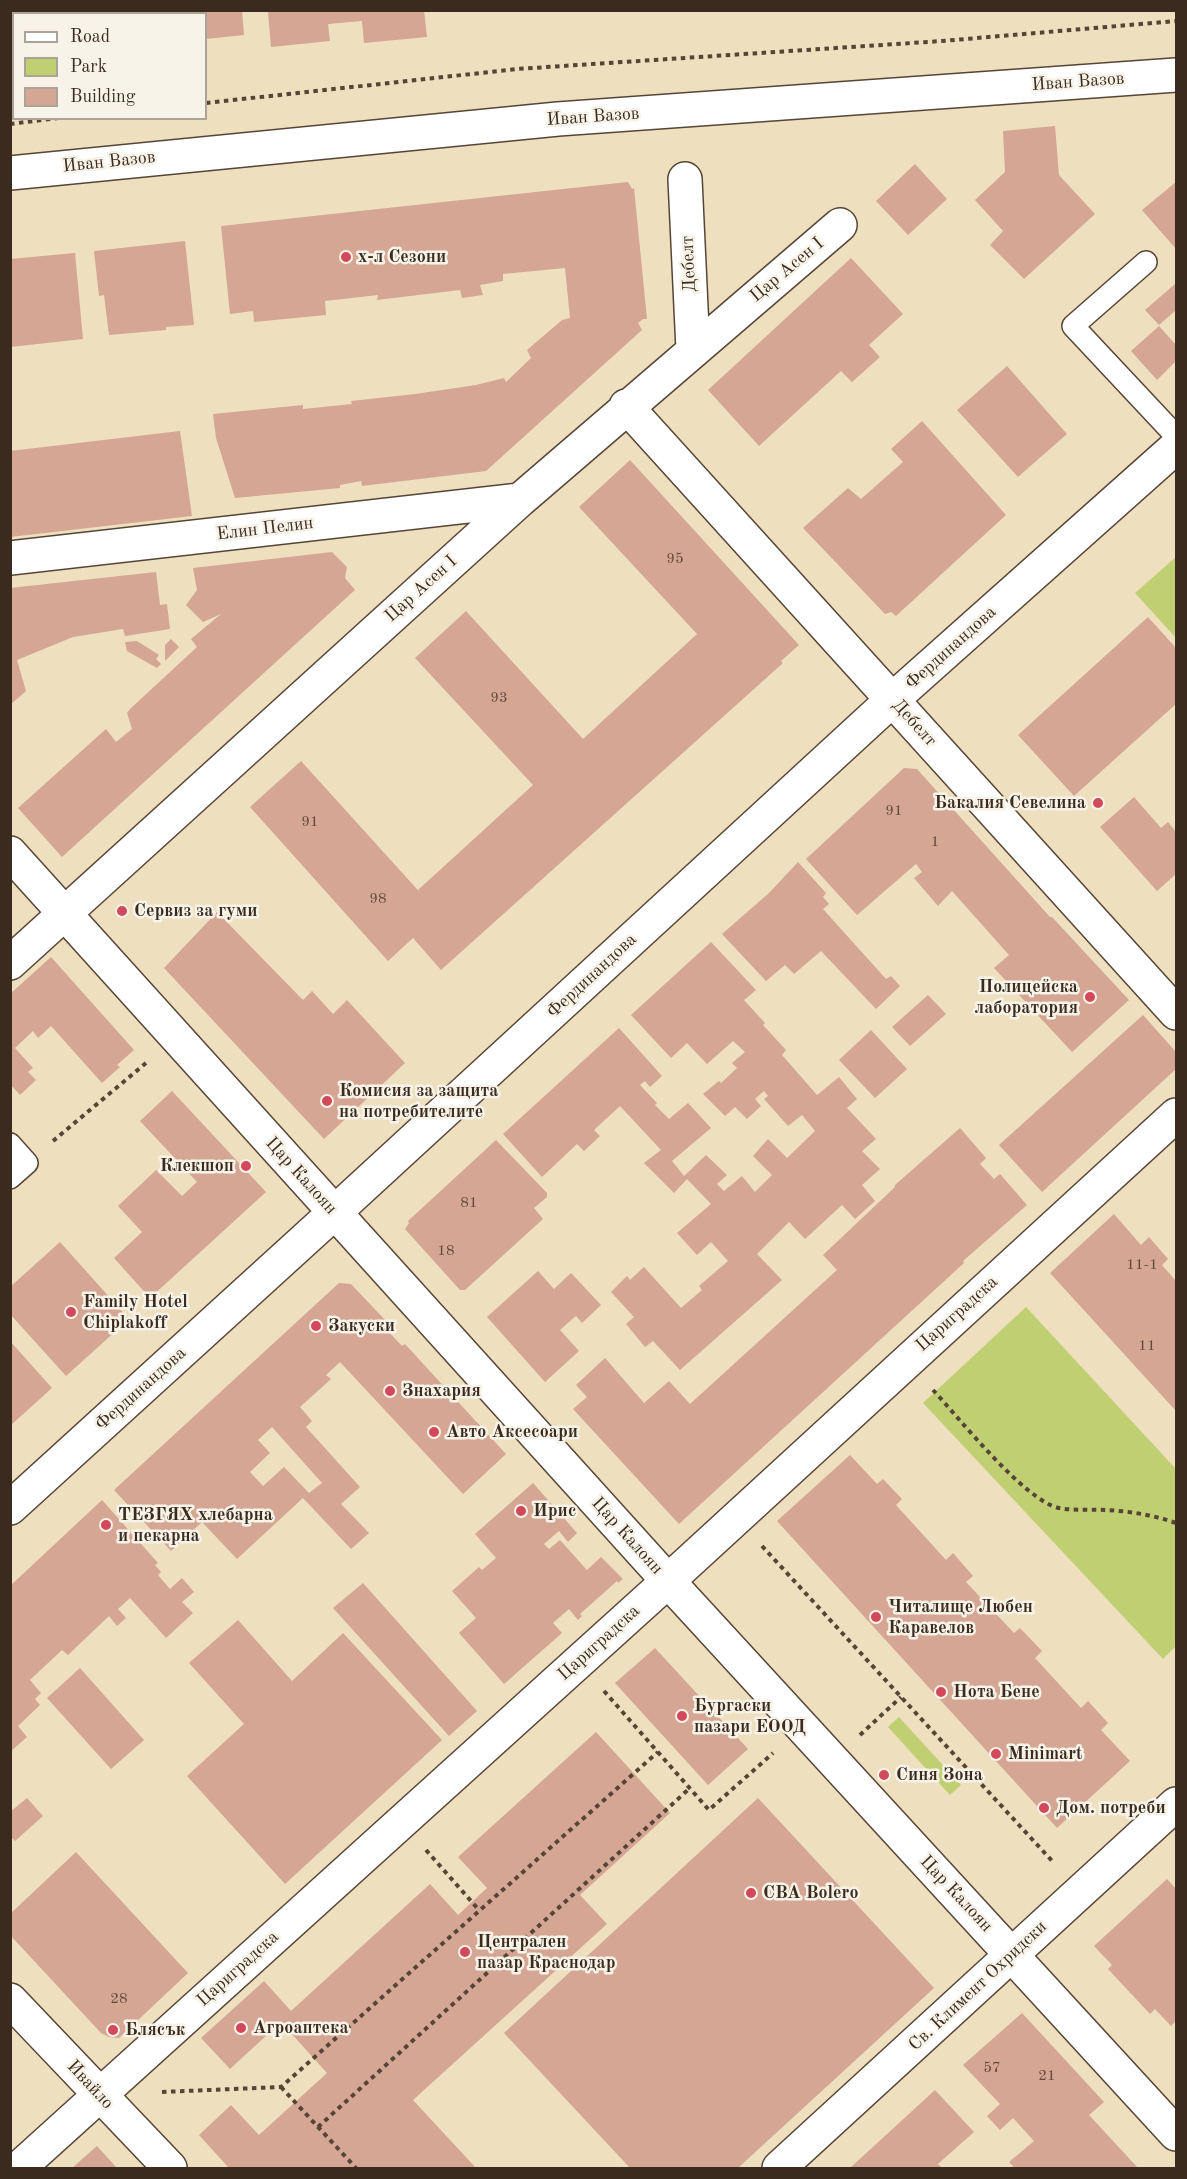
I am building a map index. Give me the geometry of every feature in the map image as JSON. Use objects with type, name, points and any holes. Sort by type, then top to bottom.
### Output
[{"type":"street","name":"Иван Вазов","points":[[10,173],[558,119],[1176,75]]},
{"type":"street","name":"Дебелт","points":[[685,179],[693,350]]},
{"type":"street","name":"Цар Асен I","points":[[10,963],[520,500],[626,406],[840,225]]},
{"type":"street","name":"Дебелт","points":[[626,406],[1176,1013]]},
{"type":"street","name":"Фердинандова","points":[[10,1508],[892,700],[1176,447]]},
{"type":"street","name":"Елин Пелин","points":[[10,558],[520,500]]},
{"type":"street","name":"Цар Калоян","points":[[10,853],[668,1581],[1176,2134]]},
{"type":"street","name":"Цариградска","points":[[19,2169],[400,1821],[668,1581],[1176,1115]]},
{"type":"street","name":"Св. Климент Охридски","points":[[779,2169],[1176,1804]]},
{"type":"street","name":"Ивайло","points":[[10,2000],[170,2169]]},
{"type":"lane","points":[[1146,262],[1073,326],[1176,436]]},
{"type":"lane","points":[[10,1144],[27,1163],[10,1178]]},
{"type":"path","points":[[207,103],[517,69],[930,42],[1176,21]]},
{"type":"path","points":[[10,124],[42,120]]},
{"type":"path","points":[[27,1163],[176,1038]]},
{"type":"path","points":[[906,1361],[1015,1480],[1037,1498],[1057,1508],[1146,1514],[1176,1523]]},
{"type":"path","points":[[736,1517],[1081,1892]]},
{"type":"path","points":[[578,1661],[709,1810],[803,1727]]},
{"type":"path","points":[[833,1760],[901,1697]]},
{"type":"path","points":[[100,2095],[281,2087],[658,1752]]},
{"type":"path","points":[[318,2127],[690,1788]]},
{"type":"path","points":[[400,1821],[479,1910]]},
{"type":"path","points":[[281,2087],[356,2169]]},
{"type":"green space","points":[[1176,557],[1176,638],[1135,593]]},
{"type":"green space","points":[[1026,1307],[1176,1469],[1176,1646],[1163,1659],[923,1403]]},
{"type":"green space","points":[[899,1717],[961,1785],[950,1795],[888,1727]]},
{"type":"building","points":[[167,10],[242,10],[244,35],[207,39],[207,12],[168,12]]},
{"type":"building","points":[[281,10],[424,10],[427,37],[364,43],[362,21],[328,24],[330,41],[271,47],[268,12]]},
{"type":"building","points":[[1055,126],[1059,175],[1095,214],[1024,279],[990,245],[1003,231],[975,200],[1005,172],[1003,131]]},
{"type":"building","points":[[915,164],[947,199],[908,235],[876,201]]},
{"type":"building","points":[[628,182],[632,189],[634,188],[647,319],[638,323],[642,330],[486,471],[362,486],[361,481],[340,485],[340,488],[235,498],[216,438],[213,414],[303,405],[303,409],[352,404],[351,401],[476,385],[504,378],[506,382],[531,358],[527,350],[562,320],[570,318],[565,268],[503,274],[503,281],[480,285],[483,295],[462,298],[460,290],[377,300],[378,295],[325,301],[326,315],[254,322],[253,311],[230,314],[221,226]]},
{"type":"building","points":[[1176,182],[1176,249],[1142,210]]},
{"type":"building","points":[[185,241],[194,325],[109,335],[104,295],[99,296],[94,251]]},
{"type":"building","points":[[75,253],[83,339],[10,347],[10,259]]},
{"type":"building","points":[[851,258],[903,314],[869,345],[880,357],[852,382],[841,371],[759,446],[708,390]]},
{"type":"building","points":[[1175,284],[1176,310],[1159,325],[1145,310]]},
{"type":"building","points":[[1159,326],[1176,345],[1176,361],[1157,380],[1131,351]]},
{"type":"building","points":[[1007,366],[1067,434],[1018,477],[957,410]]},
{"type":"building","points":[[922,421],[1006,515],[896,616],[891,612],[885,614],[803,528],[848,488],[861,499],[903,462],[891,449]]},
{"type":"building","points":[[180,431],[192,516],[10,537],[10,451]]},
{"type":"building","points":[[630,460],[799,645],[781,661],[783,663],[441,970],[413,938],[388,961],[250,807],[301,761],[425,898],[418,890],[533,785],[415,658],[466,611],[583,739],[697,634],[579,507]]},
{"type":"building","points":[[332,552],[347,567],[345,578],[355,590],[62,857],[18,808],[106,729],[116,742],[132,729],[127,713],[130,709],[197,647],[191,639],[221,614],[203,622],[186,605],[197,590],[193,568]]},
{"type":"building","points":[[156,572],[160,605],[167,604],[170,629],[125,636],[123,629],[73,637],[17,660],[26,691],[10,705],[10,588]]},
{"type":"building","points":[[1148,617],[1176,648],[1176,704],[1074,796],[1018,735]]},
{"type":"building","points":[[171,639],[179,647],[165,661],[165,645]]},
{"type":"building","points":[[137,641],[159,655],[156,659],[161,664],[157,668],[127,651],[125,642]]},
{"type":"building","points":[[904,768],[917,769],[1050,917],[1129,1000],[1072,1052],[994,968],[1009,955],[952,891],[938,906],[914,878],[922,872],[916,864],[857,915],[806,859]]},
{"type":"building","points":[[1134,797],[1161,828],[1168,822],[1176,832],[1176,874],[1157,891],[1100,827]]},
{"type":"building","points":[[798,862],[826,893],[823,897],[829,904],[823,909],[886,979],[891,976],[900,986],[876,1009],[821,951],[794,974],[785,965],[766,981],[722,934],[769,893]]},
{"type":"building","points":[[217,912],[303,1000],[312,991],[333,1014],[347,1000],[405,1063],[324,1139],[164,968]]},
{"type":"building","points":[[711,942],[756,990],[744,1000],[786,1050],[782,1055],[817,1095],[839,1077],[857,1099],[847,1108],[876,1139],[862,1151],[880,1169],[862,1185],[875,1201],[855,1219],[842,1205],[805,1239],[789,1222],[757,1254],[782,1280],[680,1370],[653,1341],[645,1347],[626,1324],[634,1317],[611,1292],[627,1276],[630,1280],[644,1267],[681,1308],[702,1290],[699,1286],[728,1261],[711,1242],[697,1255],[677,1233],[711,1204],[687,1179],[674,1193],[644,1163],[661,1150],[620,1106],[594,1130],[600,1136],[584,1151],[577,1144],[542,1177],[503,1134],[619,1028],[662,1076],[650,1087],[645,1081],[640,1085],[657,1103],[655,1105],[669,1119],[688,1103],[711,1128],[672,1161],[684,1176],[706,1155],[727,1175],[717,1184],[724,1191],[742,1176],[755,1192],[772,1175],[753,1156],[768,1139],[787,1158],[815,1131],[802,1115],[788,1126],[764,1099],[768,1096],[764,1091],[755,1099],[761,1106],[747,1119],[735,1107],[725,1116],[703,1094],[719,1081],[721,1083],[737,1068],[732,1063],[745,1052],[733,1041],[707,1064],[687,1043],[671,1058],[631,1015]]},
{"type":"building","points":[[51,957],[134,1050],[102,1083],[51,1026],[38,1038],[33,1031],[15,1048],[33,1068],[28,1072],[36,1080],[20,1095],[10,1084],[10,994]]},
{"type":"building","points":[[928,995],[946,1014],[910,1046],[892,1027]]},
{"type":"building","points":[[1143,1015],[1176,1052],[1176,1069],[1042,1192],[999,1145]]},
{"type":"building","points":[[871,1030],[907,1069],[875,1098],[839,1060]]},
{"type":"building","points":[[172,1091],[266,1192],[150,1298],[114,1258],[142,1232],[118,1206],[156,1170],[182,1196],[197,1182],[140,1121]]},
{"type":"building","points":[[960,1128],[986,1158],[980,1164],[994,1179],[1000,1174],[1027,1205],[963,1261],[964,1263],[679,1524],[573,1409],[587,1397],[576,1385],[605,1358],[644,1403],[669,1381],[690,1404],[837,1270],[823,1255],[895,1185]]},
{"type":"building","points":[[496,1140],[547,1193],[547,1197],[534,1208],[543,1219],[465,1290],[460,1290],[405,1229],[408,1221]]},
{"type":"building","points":[[1114,1214],[1141,1245],[1149,1237],[1168,1259],[1162,1265],[1176,1281],[1176,1411],[1050,1273]]},
{"type":"building","points":[[60,1242],[129,1319],[66,1376],[10,1314],[10,1287]]},
{"type":"building","points":[[538,1271],[554,1289],[571,1273],[601,1305],[582,1323],[576,1316],[560,1330],[579,1351],[545,1382],[487,1317]]},
{"type":"building","points":[[339,1283],[351,1284],[387,1322],[383,1326],[402,1346],[405,1344],[506,1454],[463,1494],[340,1362],[326,1375],[331,1379],[300,1407],[312,1421],[306,1427],[360,1487],[341,1504],[369,1533],[351,1549],[303,1498],[237,1559],[202,1522],[171,1551],[114,1490]],"holes":[[[272,1427],[322,1483],[309,1493],[284,1467],[263,1486],[250,1472],[270,1453],[258,1440]]]},
{"type":"building","points":[[10,1341],[52,1388],[10,1426]]},
{"type":"building","points":[[850,1455],[877,1484],[883,1479],[902,1499],[896,1505],[946,1560],[953,1553],[973,1576],[966,1582],[1014,1633],[1020,1628],[1042,1651],[1035,1658],[1081,1708],[1088,1701],[1108,1723],[1101,1730],[1130,1761],[1057,1828],[777,1521]]},
{"type":"building","points":[[533,1483],[577,1533],[568,1542],[559,1531],[544,1544],[549,1549],[560,1540],[587,1570],[601,1557],[623,1579],[618,1583],[617,1581],[580,1614],[582,1616],[578,1620],[569,1609],[553,1623],[562,1633],[504,1684],[459,1633],[476,1618],[452,1591],[479,1567],[482,1570],[496,1558],[475,1534]]},
{"type":"building","points":[[102,1500],[158,1563],[155,1565],[161,1572],[158,1575],[170,1589],[182,1578],[194,1592],[182,1602],[193,1613],[166,1638],[130,1598],[118,1609],[126,1618],[117,1626],[109,1616],[68,1655],[62,1650],[30,1680],[41,1693],[35,1699],[40,1705],[18,1726],[27,1737],[10,1752],[10,1586]]},
{"type":"building","points":[[363,1583],[477,1711],[449,1736],[333,1608]]},
{"type":"building","points":[[238,1620],[292,1681],[343,1633],[442,1740],[285,1884],[187,1776],[244,1724],[189,1663]]},
{"type":"building","name":"Бургаски пазари ЕООД","points":[[655,1648],[748,1749],[708,1785],[615,1683]]},
{"type":"building","points":[[80,1668],[144,1740],[111,1769],[47,1698]]},
{"type":"building","name":"Централен пазар Краснодар","points":[[596,1732],[670,1813],[580,1895],[607,1924],[413,2100],[476,2168],[229,2168],[199,2135],[231,2105],[259,2135],[327,2073],[281,2022],[230,2069],[201,2038],[264,1981],[291,2011],[430,1884],[458,1915],[487,1888],[458,1857]]},
{"type":"building","points":[[27,1798],[43,1816],[15,1841],[10,1836],[10,1812]]},
{"type":"building","name":"CBA Bolero","points":[[758,1798],[934,1988],[738,2168],[630,2168],[504,2033]]},
{"type":"building","points":[[76,1852],[188,1973],[119,2038],[101,2033],[10,1935],[10,1914]]},
{"type":"building","points":[[1167,1879],[1176,1889],[1176,2021],[1171,2026],[1155,2009],[1150,2014],[1108,1969],[1112,1965],[1094,1946]]},
{"type":"building","points":[[1022,2013],[1104,2102],[1089,2115],[1138,2168],[1015,2168],[1009,2162],[1034,2141],[1013,2118],[1000,2130],[987,2116],[1000,2104],[963,2065]]},
{"type":"building","points":[[935,2090],[974,2132],[938,2164],[942,2168],[850,2168]]},
{"type":"building","points":[[97,2146],[117,2168],[72,2168]]},
{"type":"place","name":"х-л Сезони","points":[[346,257]]},
{"type":"place","name":"Бакалия Севелина","points":[[1098,803]]},
{"type":"place","name":"Сервиз за гуми","points":[[122,911]]},
{"type":"place","name":"Полицейска лаборатория","points":[[1090,997]]},
{"type":"place","name":"Комисия за защита на потребителите","points":[[327,1101]]},
{"type":"place","name":"Клекшоп","points":[[246,1166]]},
{"type":"place","name":"Family Hotel Chiplakoff","points":[[71,1312]]},
{"type":"place","name":"Закуски","points":[[316,1326]]},
{"type":"place","name":"Знахария","points":[[390,1391]]},
{"type":"place","name":"Авто Аксесоари","points":[[434,1432]]},
{"type":"place","name":"Ирис","points":[[521,1511]]},
{"type":"place","name":"ТЕЗГЯХ хлебарна и пекарна","points":[[106,1525]]},
{"type":"place","name":"Читалище Любен Каравелов","points":[[876,1617]]},
{"type":"place","name":"Нота Бене","points":[[941,1692]]},
{"type":"place","name":"Бургаски пазари ЕООД","points":[[682,1716]]},
{"type":"place","name":"Minimart","points":[[996,1754]]},
{"type":"place","name":"Синя Зона","points":[[884,1775]]},
{"type":"place","name":"Дом. потреби","points":[[1044,1808]]},
{"type":"place","name":"CBA Bolero","points":[[751,1893]]},
{"type":"place","name":"Централен пазар Краснодар","points":[[465,1952]]},
{"type":"place","name":"Агроаптека","points":[[241,2028]]},
{"type":"place","name":"Блясък","points":[[113,2030]]}]
